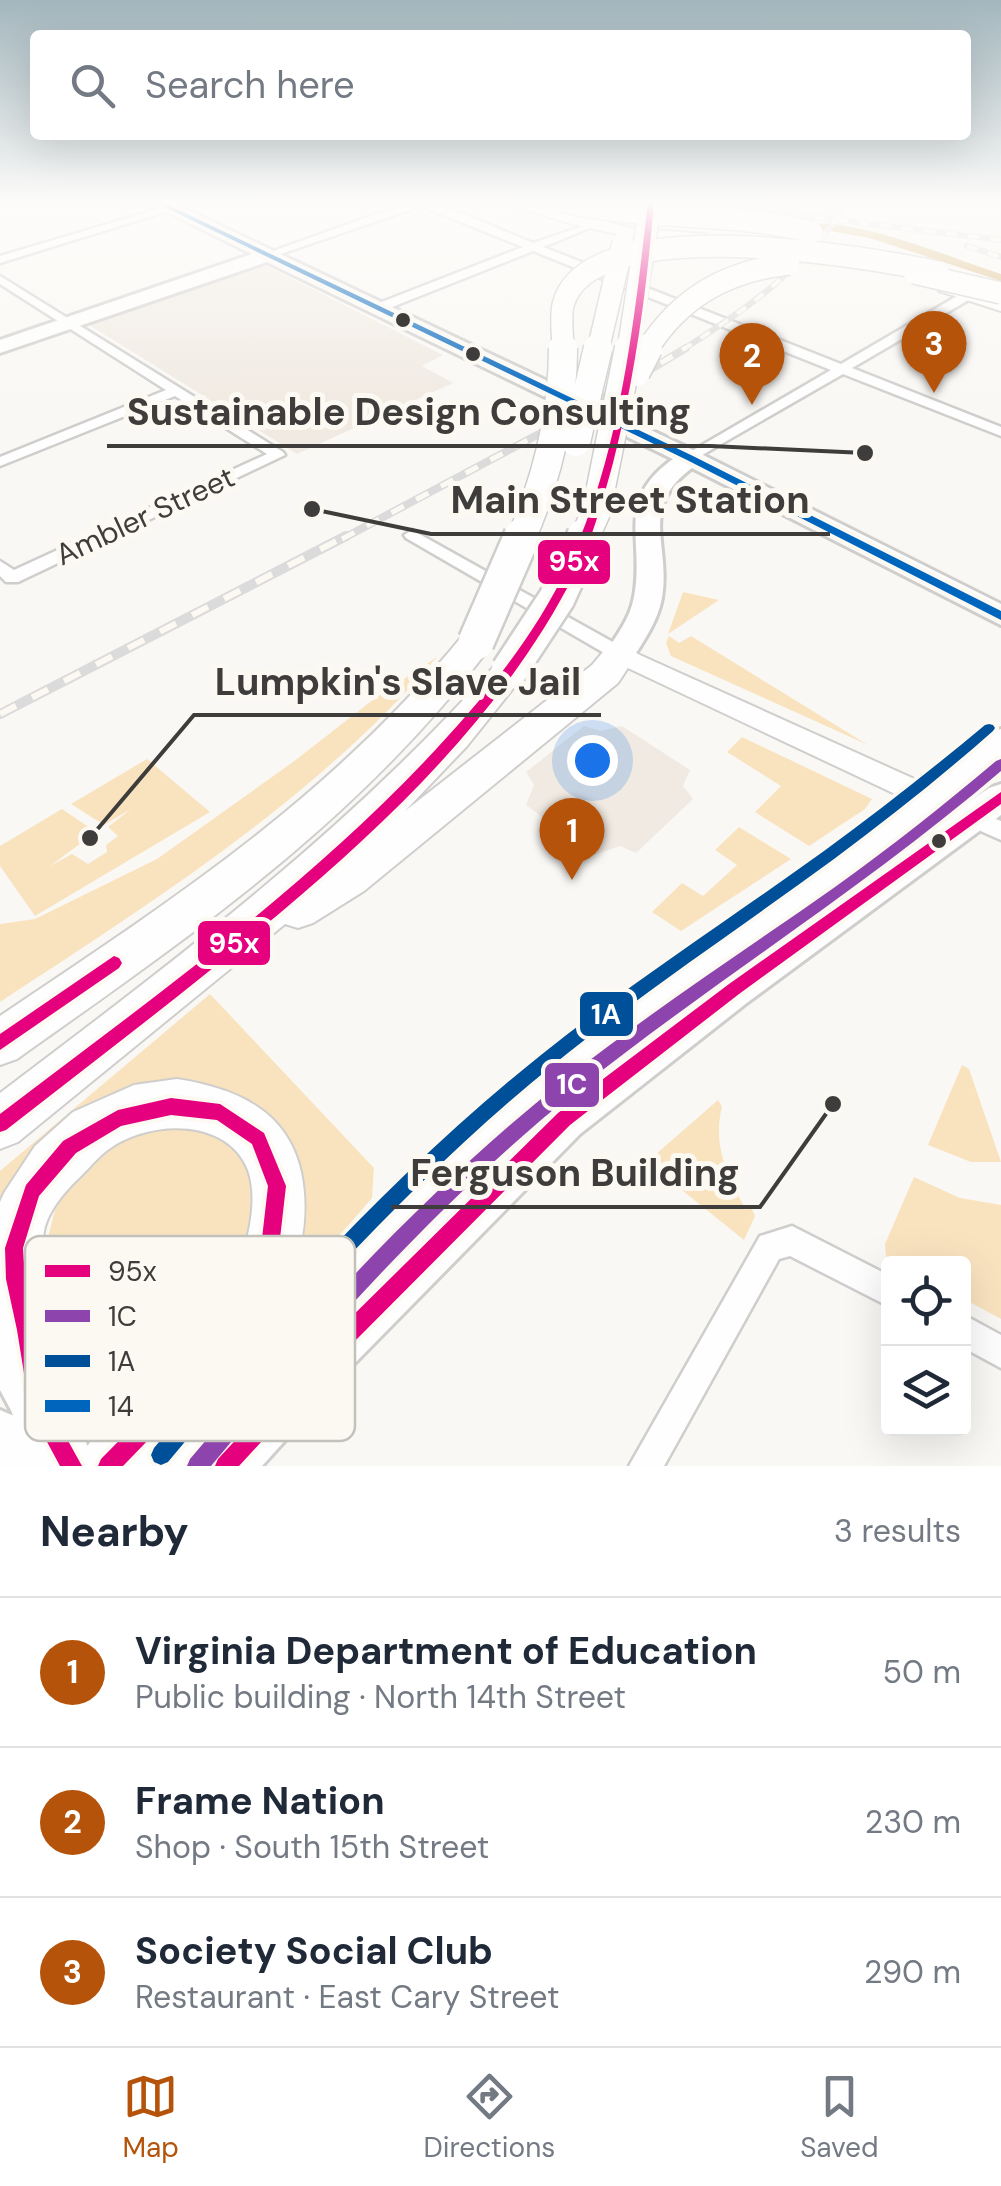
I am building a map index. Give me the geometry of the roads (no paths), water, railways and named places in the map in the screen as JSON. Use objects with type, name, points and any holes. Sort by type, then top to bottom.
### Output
[{"type":"highway","points":[[471,649],[540,492],[563,387],[566,292],[598,269]]},
{"type":"highway","points":[[0,1042],[283,838],[392,738],[471,649],[532,559],[566,480],[617,269]]},
{"type":"highway","points":[[0,1124],[198,971],[378,816],[457,736],[509,671],[557,598],[580,551],[606,476],[641,269]]},
{"type":"highway","points":[[619,411],[645,351],[667,319],[698,292],[734,274],[757,269]]},
{"type":"highway","points":[[889,269],[1001,292]]},
{"type":"highway","points":[[926,269],[938,272]]},
{"type":"highway","points":[[928,269],[1001,292]]},
{"type":"highway","points":[[930,269],[1001,292]]},
{"type":"highway","points":[[198,971],[349,878],[605,674],[620,654]]},
{"type":"highway","points":[[25,1379],[13,1265],[18,1227],[35,1190],[79,1139],[132,1110],[180,1102],[226,1113],[260,1140],[276,1179],[279,1202],[274,1236]]},
{"type":"highway","points":[[108,1466],[131,1441]]},
{"type":"main road","points":[[0,347],[226,269]]},
{"type":"main road","points":[[298,269],[690,458],[1001,616]]},
{"type":"main road","points":[[884,269],[1001,306]]},
{"type":"main road","points":[[690,458],[653,491],[649,596],[642,619],[620,654],[937,801],[992,816]]},
{"type":"main road","points":[[355,1265],[500,1124],[627,1022],[937,801],[1001,741]]},
{"type":"main road","points":[[355,1327],[564,1119],[734,989],[992,816]]},
{"type":"main road","points":[[0,1340],[25,1422]]},
{"type":"main road","points":[[174,1466],[196,1441]]},
{"type":"main road","points":[[225,1466],[248,1441]]},
{"type":"street","points":[[378,308],[474,269]]},
{"type":"street","points":[[591,269],[1001,432]]},
{"type":"street","points":[[0,279],[176,391]]},
{"type":"street","points":[[690,458],[968,296]]},
{"type":"street","points":[[0,462],[176,391]]},
{"type":"street","name":"Ambler Street","points":[[6,572],[278,455],[176,391]]},
{"type":"street","points":[[412,534],[620,654]]},
{"type":"street","points":[[646,1466],[766,1252],[776,1242],[803,1246],[881,1287]]},
{"type":"street","points":[[971,1335],[1001,1352]]},
{"type":"railway","points":[[682,350],[791,269]]},
{"type":"railway","points":[[342,539],[571,417],[686,348]]},
{"type":"railway","points":[[0,714],[346,536]]},
{"type":"place","name":"Society Social Club","points":[[934,393]]},
{"type":"place","name":"Frame Nation","points":[[752,405]]},
{"type":"place","name":"Sustainable Design Consulting","points":[[865,453]]},
{"type":"place","name":"Main Street Station","points":[[312,509]]},
{"type":"place","name":"Lumpkin's Slave Jail","points":[[90,838]]},
{"type":"place","name":"Virginia Department of Education","points":[[572,880]]},
{"type":"place","name":"Ferguson Building","points":[[833,1104]]}]
